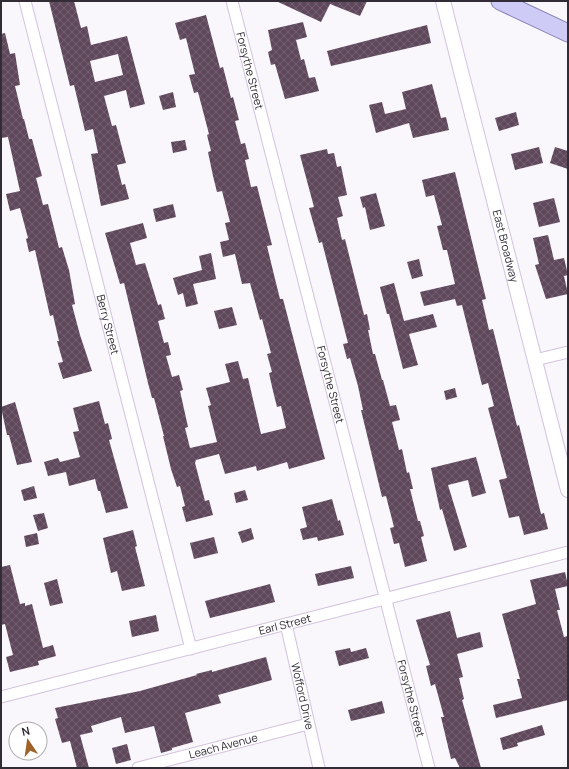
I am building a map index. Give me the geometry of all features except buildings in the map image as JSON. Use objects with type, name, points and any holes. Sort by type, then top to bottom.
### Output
[{"type":"main road","points":[[500,1],[568,33]]},
{"type":"street","name":"Berry Street","points":[[25,1],[191,649]]},
{"type":"street","name":"Forsythe Street","points":[[232,1],[429,768]]},
{"type":"street","name":"East Broadway","points":[[443,1],[568,490]]},
{"type":"street","points":[[535,360],[568,352]]},
{"type":"street","name":"Earl Street","points":[[1,697],[568,552]]},
{"type":"street","name":"Wofford Drive","points":[[286,624],[319,768]]},
{"type":"street","name":"Leach Avenue","points":[[138,768],[308,724]]}]
